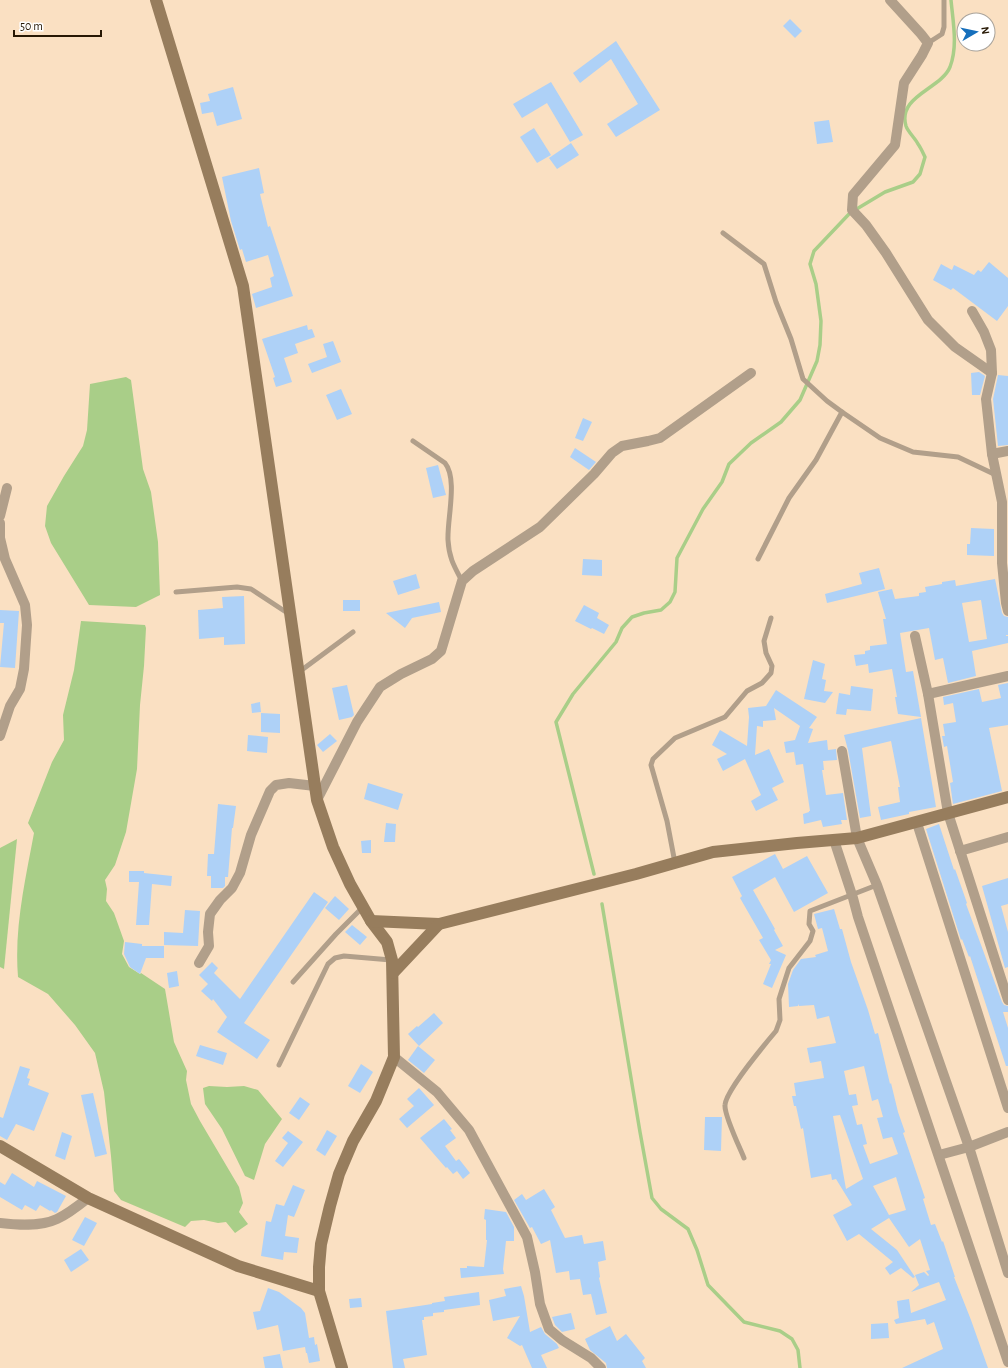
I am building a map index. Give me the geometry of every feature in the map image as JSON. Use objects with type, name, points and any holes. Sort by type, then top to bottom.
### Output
[{"type":"main road","points":[[156,0],[243,286],[317,800],[334,847],[350,884],[371,921],[387,942],[392,960],[394,1057],[376,1101],[352,1141],[339,1174],[321,1244],[319,1291],[342,1368]]},
{"type":"main road","points":[[371,921],[439,924],[713,852],[797,842],[857,838],[1008,797]]},
{"type":"main road","points":[[393,973],[439,924]]},
{"type":"main road","points":[[0,1146],[88,1198],[238,1266],[319,1291]]},
{"type":"street","points":[[890,0],[928,43],[904,83],[895,145],[853,195],[852,210],[866,225],[886,252],[928,320],[955,347],[992,373]]},
{"type":"street","points":[[972,311],[984,332],[991,350],[992,373],[986,399],[992,454],[998,476],[1002,502],[1006,603],[1008,611]]},
{"type":"street","points":[[317,800],[357,722],[380,687],[401,674],[432,659],[441,650],[462,581],[473,571],[540,527],[617,449],[622,446],[660,438],[751,373]]},
{"type":"street","points":[[992,454],[1008,451]]},
{"type":"street","points":[[0,516],[7,488]]},
{"type":"street","points":[[0,523],[0,538],[5,559],[25,605],[27,625],[24,669],[20,689],[10,706],[0,736]]},
{"type":"street","points":[[915,636],[928,694],[948,814],[1008,1000]]},
{"type":"street","points":[[928,694],[1008,676]]},
{"type":"street","points":[[842,751],[857,838],[877,885],[969,1147],[1008,1272]]},
{"type":"street","points":[[199,964],[209,946],[210,914],[220,900],[232,888],[240,873],[251,835],[270,791],[276,784],[289,783],[315,786]]},
{"type":"street","points":[[916,823],[1008,1108]]},
{"type":"street","points":[[960,851],[1008,837]]},
{"type":"street","points":[[834,840],[858,917],[1008,1362]]},
{"type":"street","points":[[394,1057],[437,1092],[469,1130],[527,1237],[536,1272],[540,1304],[549,1328],[562,1340],[591,1358],[601,1368]]},
{"type":"street","points":[[939,1156],[969,1147],[1008,1132]]},
{"type":"street","points":[[0,1223],[38,1224],[56,1220],[73,1210],[88,1198]]},
{"type":"lane","points":[[928,43],[942,34],[944,27],[944,0]]},
{"type":"lane","points":[[723,232],[764,264],[804,379],[827,401],[880,438],[913,452],[958,457],[998,476]]},
{"type":"lane","points":[[758,559],[789,498],[816,460],[842,412]]},
{"type":"lane","points":[[413,441],[445,463],[449,468],[451,479],[448,539],[450,560],[462,581]]},
{"type":"lane","points":[[176,592],[237,587],[251,589],[290,615]]},
{"type":"lane","points":[[675,863],[667,821],[651,765],[653,759],[675,738],[725,717],[747,690],[762,684],[771,673],[772,666],[766,653],[764,642],[771,618]]},
{"type":"lane","points":[[299,672],[353,632]]},
{"type":"lane","points":[[744,1158],[726,1113],[725,1105],[730,1091],[776,1031],[780,1020],[779,999],[790,968],[810,941],[813,931],[809,924],[810,911],[877,885]]},
{"type":"lane","points":[[294,982],[336,934],[363,907]]},
{"type":"lane","points":[[279,1065],[328,964],[335,958],[344,956],[392,960]]},
{"type":"shaded area","points":[[126,377],[131,380],[143,469],[151,492],[158,542],[160,595],[136,607],[89,605],[51,543],[45,526],[47,506],[83,446],[87,430],[90,384]]},
{"type":"shaded area","points":[[81,621],[145,625],[146,628],[137,769],[126,832],[115,865],[105,880],[107,889],[106,901],[114,913],[124,941],[122,954],[129,967],[165,989],[174,1042],[187,1071],[186,1080],[191,1104],[239,1187],[243,1203],[239,1212],[248,1224],[235,1233],[226,1222],[218,1223],[204,1220],[191,1221],[185,1227],[121,1200],[114,1191],[104,1092],[95,1053],[75,1025],[48,994],[18,977],[17,959],[21,905],[34,833],[28,823],[52,762],[64,740],[63,715],[74,670]]},
{"type":"shaded area","points":[[17,839],[4,969],[0,967],[0,848]]},
{"type":"shaded area","points":[[209,1086],[244,1086],[258,1090],[282,1119],[265,1144],[254,1180],[245,1176],[222,1129],[205,1104],[203,1088]]},
{"type":"building","points":[[790,19],[802,31],[795,38],[783,26]]},
{"type":"building","points":[[616,41],[660,110],[616,137],[607,124],[638,104],[611,59],[580,83],[573,73]]},
{"type":"building","points":[[551,82],[583,135],[570,142],[547,103],[522,118],[513,104]]},
{"type":"building","points":[[233,87],[242,119],[217,126],[213,112],[202,114],[200,103],[210,101],[208,94]]},
{"type":"building","points":[[829,120],[833,142],[817,144],[814,122]]},
{"type":"building","points":[[534,128],[551,155],[537,163],[520,137]]},
{"type":"building","points":[[571,143],[579,155],[557,169],[549,158]]},
{"type":"building","points":[[259,168],[264,193],[260,194],[268,227],[270,226],[293,296],[256,308],[252,294],[272,287],[270,278],[274,276],[268,255],[246,262],[242,249],[240,250],[231,221],[222,177]]},
{"type":"building","points":[[989,262],[1008,278],[1008,306],[997,321],[953,288],[951,290],[933,280],[941,264],[952,270],[954,265],[974,275],[978,270],[981,272]]},
{"type":"building","points":[[307,325],[308,330],[312,329],[315,337],[295,344],[298,353],[284,358],[292,382],[276,387],[273,378],[275,377],[262,339]]},
{"type":"building","points":[[333,341],[341,362],[312,373],[308,364],[327,357],[323,344]]},
{"type":"building","points":[[979,372],[985,376],[980,395],[972,395],[971,373]]},
{"type":"building","points":[[998,375],[1008,376],[1008,445],[998,446],[993,399]]},
{"type":"building","points":[[341,389],[352,414],[337,420],[326,395]]},
{"type":"building","points":[[583,418],[592,422],[583,441],[575,438]]},
{"type":"building","points":[[575,448],[596,462],[589,470],[570,457]]},
{"type":"building","points":[[438,465],[446,495],[433,498],[426,468]]},
{"type":"building","points":[[971,528],[994,529],[994,556],[967,555],[967,544],[970,544]]},
{"type":"building","points":[[583,559],[602,560],[602,576],[582,575]]},
{"type":"building","points":[[879,568],[885,589],[827,603],[825,594],[862,584],[859,573]]},
{"type":"building","points":[[416,574],[420,588],[398,595],[393,581]]},
{"type":"building","points":[[995,579],[1002,613],[1004,616],[1008,617],[1008,635],[1006,636],[1008,636],[1008,643],[972,651],[976,676],[948,683],[943,658],[935,660],[929,628],[900,633],[906,672],[913,671],[921,717],[898,714],[895,697],[897,697],[892,669],[869,673],[868,664],[856,666],[854,655],[865,654],[865,651],[870,650],[870,646],[887,644],[883,619],[886,619],[878,592],[892,589],[895,599],[919,596],[919,593],[926,592],[925,587],[942,584],[942,582],[955,580],[956,586]],"holes":[[[981,600],[987,639],[969,642],[962,603]]]},
{"type":"building","points":[[244,596],[245,644],[224,645],[224,637],[199,639],[198,610],[223,608],[222,597]]},
{"type":"building","points":[[343,600],[360,600],[360,611],[343,611]]},
{"type":"building","points":[[439,602],[441,612],[412,618],[405,628],[386,613]]},
{"type":"building","points":[[584,605],[599,613],[597,618],[609,625],[604,634],[575,621]]},
{"type":"building","points":[[0,610],[19,611],[15,668],[0,667],[4,623],[0,623]]},
{"type":"building","points":[[813,660],[825,664],[822,679],[826,680],[824,691],[833,692],[825,703],[804,699]]},
{"type":"building","points":[[1008,683],[1008,725],[989,728],[1002,791],[953,804],[950,783],[953,782],[947,746],[944,747],[942,736],[945,736],[943,724],[956,722],[953,703],[944,705],[943,697],[979,689],[982,702],[1001,698],[998,685]]},
{"type":"building","points":[[347,685],[354,715],[352,717],[339,720],[332,688]]},
{"type":"building","points":[[851,686],[873,689],[871,711],[847,709],[846,715],[836,714],[839,693],[850,695]]},
{"type":"building","points":[[776,690],[817,717],[809,728],[813,729],[808,743],[827,740],[828,750],[836,749],[837,760],[823,761],[824,770],[822,770],[826,795],[843,793],[847,820],[841,820],[842,824],[823,827],[821,820],[804,824],[803,814],[810,811],[803,764],[796,765],[794,752],[786,753],[784,742],[795,740],[800,726],[774,708],[776,720],[763,721],[763,727],[757,726],[755,755],[769,749],[784,782],[772,788],[778,800],[756,811],[751,801],[761,795],[745,759],[723,771],[717,759],[727,754],[712,745],[720,730],[747,746],[749,717],[748,708],[766,706]]},
{"type":"building","points":[[260,702],[261,712],[252,713],[251,704]]},
{"type":"building","points":[[261,713],[280,714],[280,733],[261,732]]},
{"type":"building","points":[[921,718],[936,807],[909,812],[909,814],[881,820],[878,807],[900,802],[898,787],[900,787],[891,741],[862,748],[871,816],[860,818],[844,735]]},
{"type":"building","points":[[330,734],[337,741],[323,752],[317,745]]},
{"type":"building","points":[[248,735],[268,737],[267,753],[247,751]]},
{"type":"building","points":[[368,783],[403,794],[398,810],[364,799]]},
{"type":"building","points":[[218,804],[236,806],[232,828],[228,877],[225,877],[225,886],[223,888],[211,888],[211,876],[207,876],[208,854],[214,854]]},
{"type":"building","points":[[386,823],[396,824],[395,842],[384,842]]},
{"type":"building","points":[[939,824],[954,870],[955,869],[967,903],[966,904],[1002,1002],[1004,1005],[1008,1006],[1008,1012],[1003,1012],[1008,1028],[1008,1066],[1006,1066],[970,956],[969,957],[962,939],[961,940],[926,829]]},
{"type":"building","points":[[371,840],[371,853],[362,853],[361,841]]},
{"type":"building","points":[[775,854],[783,869],[807,856],[828,893],[794,912],[775,877],[753,890],[783,946],[775,950],[786,955],[772,988],[763,984],[771,964],[769,964],[771,960],[759,940],[763,938],[740,898],[742,896],[732,877]]},
{"type":"building","points":[[129,871],[144,871],[144,873],[172,876],[171,886],[152,884],[149,925],[136,925],[139,882],[129,882]]},
{"type":"building","points":[[1008,878],[1008,904],[1001,906],[1008,932],[1008,967],[1005,968],[982,886]]},
{"type":"building","points":[[314,892],[328,902],[244,1023],[270,1040],[257,1059],[217,1032],[227,1017],[213,999],[212,1001],[201,991],[208,984],[199,975],[212,962],[218,968],[214,973],[240,999]]},
{"type":"building","points":[[335,896],[349,909],[339,920],[325,908]]},
{"type":"building","points":[[834,909],[840,929],[842,929],[851,962],[875,1034],[878,1033],[890,1084],[891,1083],[898,1112],[905,1132],[903,1133],[925,1198],[923,1199],[931,1225],[935,1224],[942,1242],[943,1241],[954,1277],[988,1368],[902,1368],[943,1349],[934,1322],[927,1325],[925,1319],[896,1324],[894,1320],[899,1318],[897,1301],[909,1299],[911,1313],[946,1300],[939,1282],[911,1292],[919,1285],[915,1275],[924,1272],[928,1276],[929,1275],[926,1271],[930,1270],[920,1239],[909,1247],[889,1218],[871,1229],[897,1250],[915,1277],[913,1278],[901,1268],[890,1275],[885,1268],[893,1262],[859,1234],[847,1241],[833,1215],[852,1205],[836,1179],[832,1180],[831,1174],[811,1178],[803,1128],[801,1129],[796,1106],[794,1106],[792,1096],[796,1096],[794,1083],[824,1078],[821,1061],[810,1063],[807,1048],[836,1043],[829,1016],[817,1019],[814,1005],[799,1006],[799,1004],[798,1006],[789,1007],[788,984],[793,970],[801,959],[816,957],[815,955],[828,951],[822,928],[818,929],[814,914]],"holes":[[[864,1066],[872,1101],[878,1099],[883,1117],[877,1118],[883,1139],[892,1137],[898,1154],[870,1164],[863,1145],[867,1144],[862,1124],[857,1125],[852,1106],[858,1105],[856,1094],[849,1095],[844,1071]],[[840,1115],[863,1179],[846,1189],[833,1116]],[[896,1177],[906,1210],[889,1215],[873,1186]]]},
{"type":"building","points":[[185,910],[200,911],[198,946],[164,945],[164,932],[183,933]]},
{"type":"building","points":[[352,925],[367,937],[360,945],[345,932]]},
{"type":"building","points":[[125,942],[142,944],[142,946],[164,946],[164,958],[146,958],[140,974],[130,967],[124,954]]},
{"type":"building","points":[[177,971],[179,986],[169,988],[167,973]]},
{"type":"building","points":[[434,1013],[443,1023],[419,1046],[408,1034]]},
{"type":"building","points":[[200,1045],[227,1053],[223,1065],[196,1056]]},
{"type":"building","points":[[418,1046],[435,1060],[424,1073],[408,1060]]},
{"type":"building","points":[[361,1064],[373,1072],[360,1093],[348,1086]]},
{"type":"building","points":[[20,1066],[30,1069],[27,1078],[30,1079],[28,1085],[49,1093],[34,1131],[16,1124],[7,1140],[0,1136],[0,1117],[3,1118]]},
{"type":"building","points":[[419,1088],[434,1105],[407,1128],[399,1119],[414,1106],[407,1099]]},
{"type":"building","points":[[93,1093],[107,1154],[95,1157],[81,1095]]},
{"type":"building","points":[[300,1097],[310,1104],[299,1120],[289,1113]]},
{"type":"building","points":[[705,1117],[722,1117],[721,1151],[704,1150]]},
{"type":"building","points":[[444,1119],[452,1129],[450,1130],[456,1138],[445,1146],[456,1161],[459,1159],[470,1173],[463,1179],[457,1171],[453,1174],[447,1167],[446,1168],[420,1138]]},
{"type":"building","points":[[327,1130],[337,1136],[325,1156],[316,1150]]},
{"type":"building","points":[[288,1131],[303,1142],[283,1167],[275,1161],[288,1143],[282,1138]]},
{"type":"building","points":[[62,1132],[72,1136],[65,1160],[55,1156]]},
{"type":"building","points":[[12,1173],[34,1187],[37,1181],[66,1196],[57,1212],[55,1213],[51,1210],[50,1211],[40,1205],[36,1211],[25,1205],[22,1210],[0,1197],[0,1182],[5,1185]]},
{"type":"building","points":[[293,1185],[305,1190],[294,1217],[288,1215],[285,1236],[299,1238],[297,1253],[284,1252],[283,1260],[261,1256],[266,1221],[271,1222],[276,1204],[284,1206]]},
{"type":"building","points":[[544,1189],[555,1207],[551,1210],[565,1238],[582,1235],[584,1244],[603,1241],[606,1260],[598,1262],[599,1278],[607,1313],[596,1315],[591,1294],[583,1295],[580,1279],[570,1280],[569,1271],[556,1273],[550,1240],[541,1244],[532,1227],[530,1228],[514,1200],[522,1194],[526,1200]]},
{"type":"building","points":[[485,1209],[506,1212],[514,1227],[514,1241],[506,1241],[503,1269],[504,1274],[461,1278],[460,1268],[467,1268],[467,1266],[484,1267],[487,1240],[486,1220],[484,1219]]},
{"type":"building","points":[[85,1217],[97,1223],[84,1246],[72,1240]]},
{"type":"building","points":[[81,1249],[89,1260],[71,1272],[64,1260]]},
{"type":"building","points":[[521,1286],[530,1332],[541,1327],[545,1334],[557,1344],[559,1348],[541,1355],[547,1368],[532,1368],[522,1345],[520,1346],[507,1338],[520,1316],[493,1321],[489,1300],[506,1296],[504,1289]]},
{"type":"building","points":[[268,1288],[279,1292],[301,1308],[305,1313],[309,1338],[314,1337],[315,1345],[317,1344],[320,1361],[309,1363],[305,1347],[283,1351],[278,1325],[257,1330],[253,1312],[260,1311]]},
{"type":"building","points":[[479,1292],[480,1305],[444,1310],[444,1312],[433,1313],[433,1316],[424,1317],[424,1320],[422,1320],[427,1355],[403,1359],[405,1368],[393,1368],[386,1311],[432,1304],[445,1301],[444,1297]]},
{"type":"building","points":[[361,1298],[362,1307],[350,1308],[349,1299]]},
{"type":"building","points":[[571,1313],[575,1329],[562,1332],[555,1325],[552,1317]]},
{"type":"building","points":[[888,1323],[889,1338],[871,1339],[871,1324]]},
{"type":"building","points":[[610,1326],[617,1341],[626,1334],[645,1358],[642,1361],[646,1368],[607,1368],[606,1363],[590,1350],[585,1339]]},
{"type":"building","points":[[280,1354],[283,1368],[265,1368],[263,1357]]},
{"type":"waterway","points":[[594,874],[556,722],[573,694],[616,642],[622,628],[632,617],[661,610],[670,602],[675,592],[677,558],[703,509],[722,482],[729,464],[751,443],[781,422],[800,400],[817,361],[820,345],[821,321],[816,284],[810,264],[814,251],[850,213],[885,192],[913,182],[920,174],[925,157],[906,126],[905,116],[908,107],[914,100],[945,75],[950,67],[954,51],[954,25],[951,0]]},
{"type":"waterway","points":[[602,904],[652,1198],[661,1209],[688,1229],[697,1250],[708,1285],[744,1322],[780,1331],[792,1339],[798,1350],[800,1368]]}]
